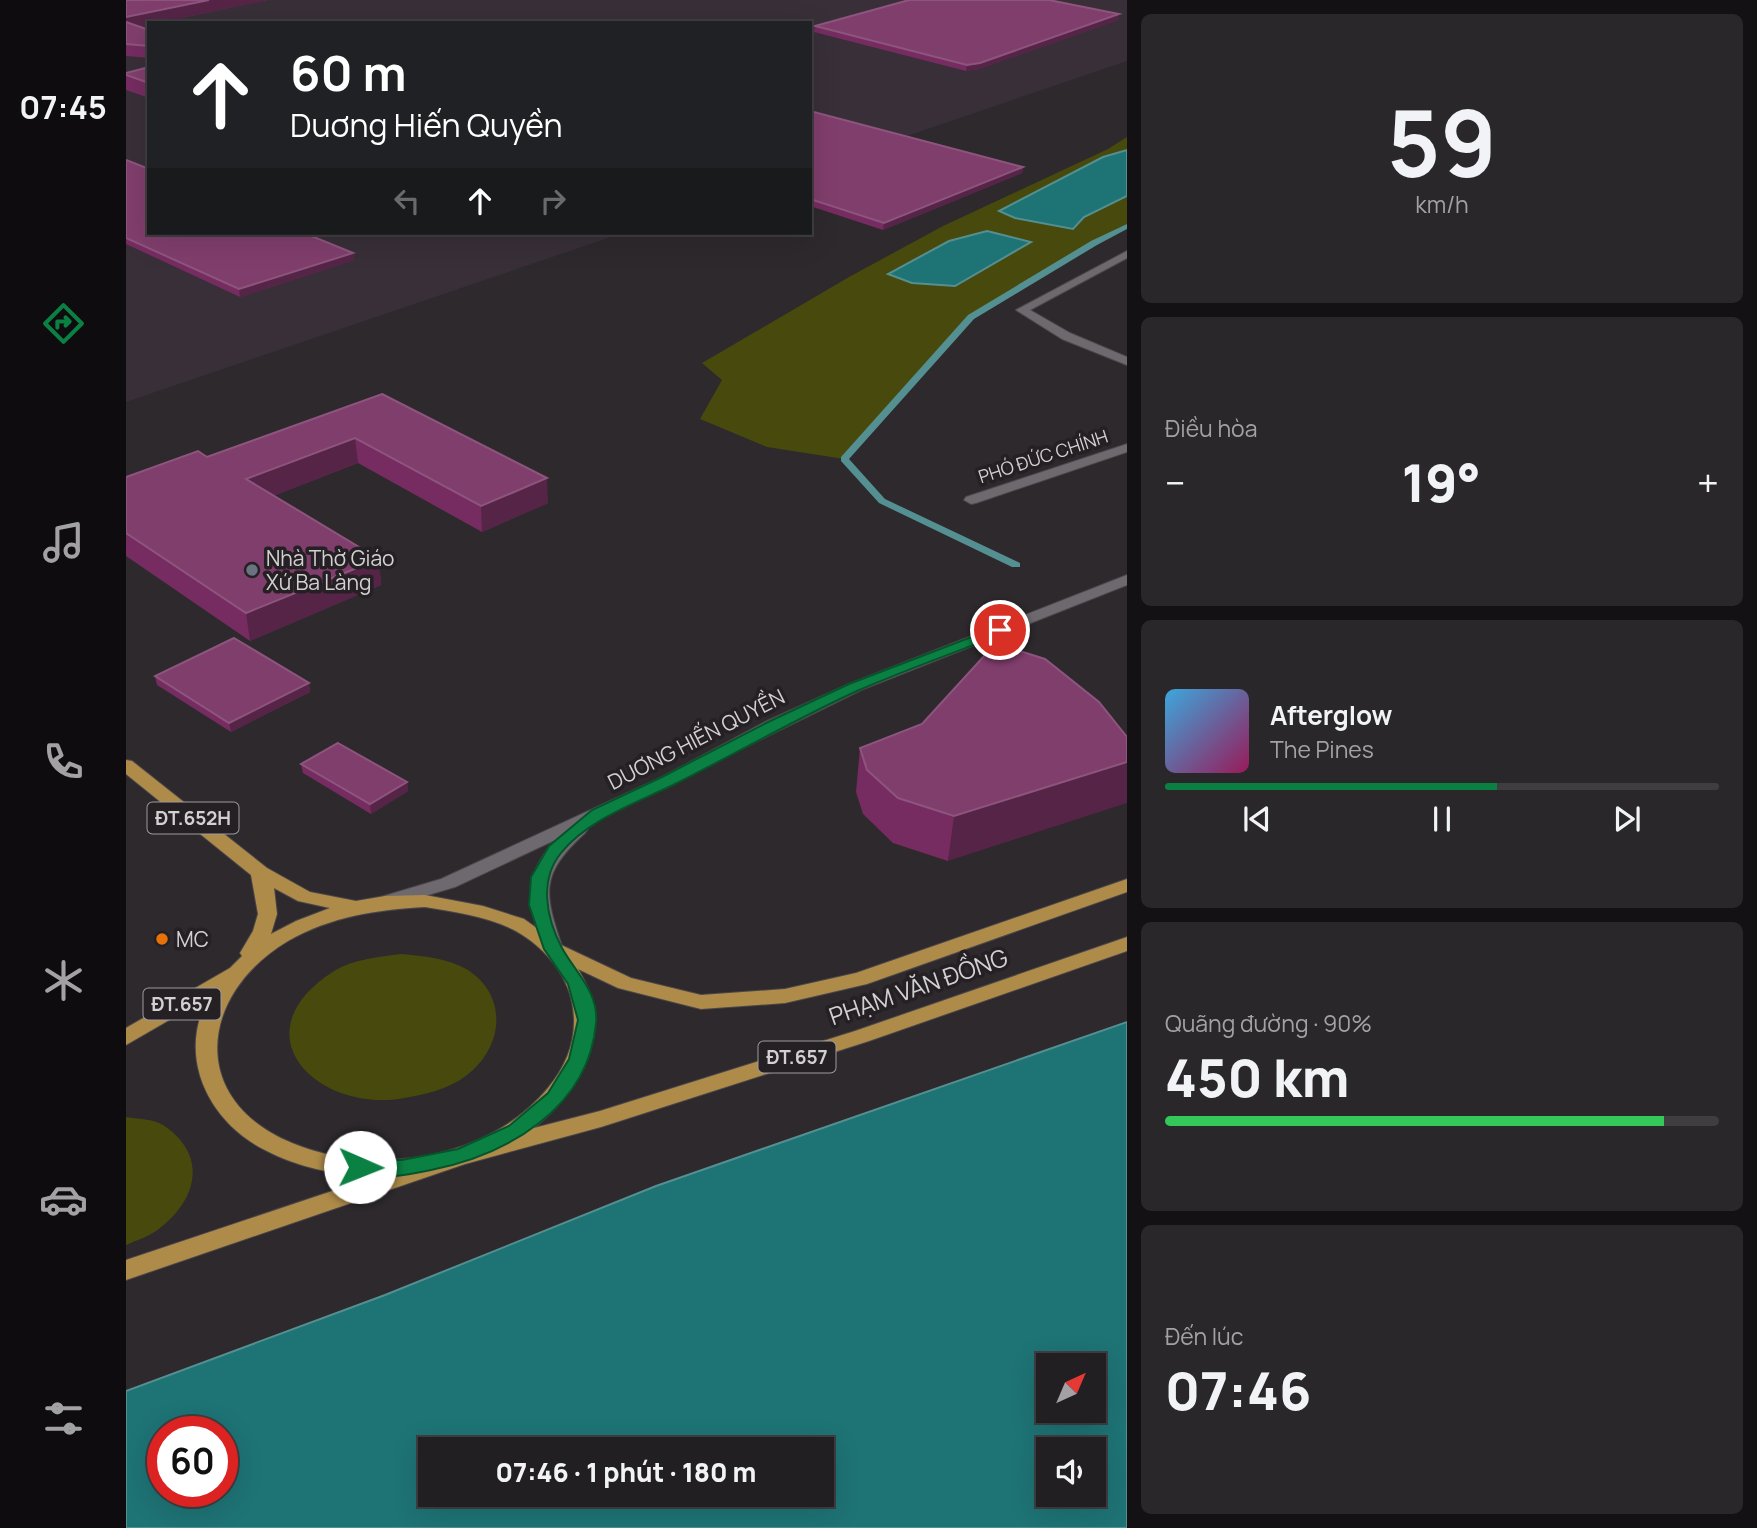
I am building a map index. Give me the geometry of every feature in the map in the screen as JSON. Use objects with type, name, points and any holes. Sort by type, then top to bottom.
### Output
[{"type":"main road","name":"ĐT.652H","points":[[126,765],[260,872],[305,897],[349,906],[373,904]]},
{"type":"main road","points":[[239,970],[266,930],[269,902],[260,872]]},
{"type":"main road","name":"PHẠM VĂN ĐỒNG","points":[[553,949],[625,983],[701,1002],[785,996],[860,979],[1127,885]]},
{"type":"main road","name":"ĐT.657","points":[[126,1038],[239,970],[275,940],[322,917],[373,904],[425,901],[475,909],[519,925],[553,949],[578,983],[587,1020],[579,1060],[555,1098],[516,1132],[462,1156],[402,1168],[340,1166],[284,1151],[241,1124],[214,1087],[205,1048],[214,1007],[239,970]]},
{"type":"main road","name":"PHẠM VĂN ĐỒNG","points":[[126,1270],[462,1156],[601,1119],[862,1036],[1127,944]]},
{"type":"street","points":[[1126,360],[1066,337],[1022,310],[1127,254]]},
{"type":"street","name":"PHÓ ĐỨC CHÍNH","points":[[971,500],[1127,448]]},
{"type":"street","name":"DUƠNG HIẾN QUYỀN","points":[[373,904],[448,883],[598,814],[855,687],[1127,580]]},
{"type":"street","name":"DUƠNG HIẾN QUYỀN","points":[[553,949],[538,905],[539,877],[555,849],[598,814]]},
{"type":"shaded area","points":[[126,0],[1127,0],[1127,61],[812,168],[812,21],[147,21],[147,235],[617,235],[126,402]]},
{"type":"shaded area","points":[[1127,137],[1127,150],[1103,157],[999,211],[1084,217],[1127,196],[1127,226],[971,317],[844,459],[767,447],[700,419],[722,380],[702,363],[849,277],[943,226],[1108,149]],"holes":[[[987,231],[1030,242],[955,286],[889,274],[949,241]]]},
{"type":"shaded area","points":[[401,954],[452,963],[468,970],[480,980],[494,1005],[495,1032],[491,1046],[473,1070],[452,1085],[410,1097],[377,1100],[347,1095],[320,1083],[301,1066],[291,1044],[291,1020],[305,996],[341,967],[366,959]]},
{"type":"shaded area","points":[[126,1117],[159,1123],[177,1137],[187,1149],[193,1176],[190,1190],[173,1216],[152,1233],[126,1245]]},
{"type":"water","points":[[1127,150],[1127,196],[1084,217],[1073,229],[1015,218],[999,211],[1103,157]]},
{"type":"water","points":[[987,231],[1031,242],[955,286],[912,283],[888,274],[949,241]]},
{"type":"water","points":[[1127,1022],[1127,1528],[126,1528],[126,1391],[385,1295],[656,1186]]},
{"type":"building","points":[[126,0],[209,0],[126,17]]},
{"type":"building","points":[[909,0],[1049,0],[1119,14],[980,63],[967,65],[815,26]]},
{"type":"building","points":[[126,22],[147,29],[147,46],[126,44]]},
{"type":"building","points":[[147,68],[147,82],[126,75]]},
{"type":"building","points":[[812,112],[1023,167],[884,223],[812,200]]},
{"type":"building","points":[[126,160],[147,168],[147,235],[309,235],[353,253],[239,289],[126,238]]},
{"type":"building","points":[[382,394],[547,478],[481,506],[355,438],[246,479],[379,559],[246,613],[126,533],[126,477],[198,451],[207,457]]},
{"type":"building","points":[[234,638],[309,683],[229,723],[155,676]]},
{"type":"building","points":[[1001,645],[1045,659],[1099,702],[1127,737],[1127,762],[954,816],[898,798],[867,770],[860,748],[922,724],[985,655]]},
{"type":"building","points":[[338,743],[407,782],[370,804],[301,764]]},
{"type":"waterway","points":[[1016,565],[882,501],[844,459],[971,317],[1127,226]]},
{"type":"place","name":"Nhà Thờ Giáo Xứ Ba Làng","points":[[252,570]]},
{"type":"place","name":"MC","points":[[162,939]]},
{"type":"route","points":[[360,1167],[402,1168],[462,1156],[516,1132],[555,1098],[579,1060],[587,1020],[578,983],[553,949],[538,905],[539,877],[555,849],[598,814],[668,781],[773,725],[855,687],[1000,630]]}]
